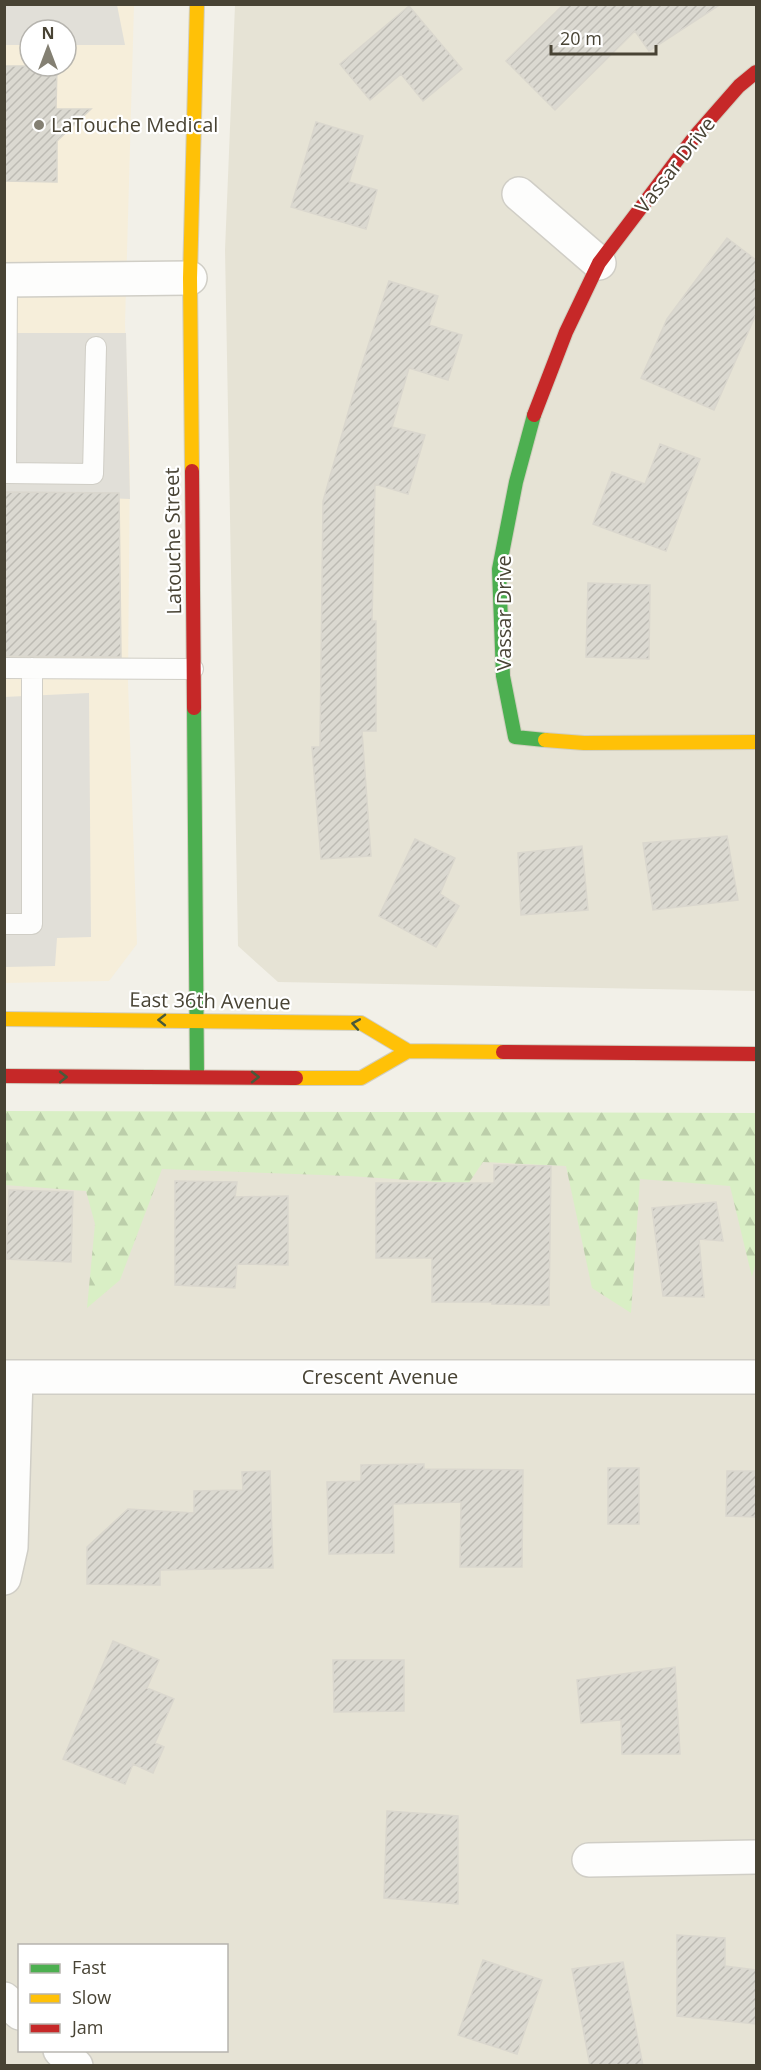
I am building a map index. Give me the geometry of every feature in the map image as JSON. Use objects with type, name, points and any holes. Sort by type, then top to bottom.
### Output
[{"type":"street","name":"Latouche Street","points":[[196,4],[190,278],[197,1077]]},
{"type":"street","name":"Vassar Drive","points":[[756,72],[739,87],[696,135],[599,263],[566,332],[537,402],[516,482],[500,569],[502,676],[515,737],[584,743],[756,742]]},
{"type":"street","points":[[519,194],[599,263]]},
{"type":"street","points":[[6,280],[190,278]]},
{"type":"street","name":"East 36th Avenue","points":[[4,1019],[361,1023],[408,1051]]},
{"type":"street","points":[[4,1076],[361,1078],[408,1051],[756,1054]]},
{"type":"street","points":[[4,1578],[11,1547],[10,1377]]},
{"type":"street","name":"Crescent Avenue","points":[[10,1377],[756,1377]]},
{"type":"street","points":[[589,1860],[756,1857]]},
{"type":"street","points":[[4,1999],[18,2011]]},
{"type":"street","points":[[62,2052],[76,2066]]},
{"type":"lane","points":[[6,280],[6,473],[93,474],[96,347]]},
{"type":"lane","points":[[4,668],[193,669]]},
{"type":"lane","points":[[4,924],[32,924],[32,668]]},
{"type":"shaded area","points":[[4,5],[134,5],[125,324],[130,450],[128,682],[137,944],[109,981],[5,983]]},
{"type":"shaded area","points":[[4,5],[117,5],[125,45],[78,45],[78,18],[18,18],[18,45],[5,45]]},
{"type":"shaded area","points":[[235,5],[756,5],[756,991],[278,982],[238,946],[225,250]]},
{"type":"shaded area","points":[[5,333],[126,333],[130,499],[5,494]]},
{"type":"shaded area","points":[[89,693],[91,937],[57,938],[55,966],[5,967],[4,697]]},
{"type":"shaded area","points":[[4,1121],[756,1121],[756,2065],[5,2065]]},
{"type":"green space","points":[[4,1111],[756,1113],[756,1262],[752,1277],[730,1186],[640,1179],[631,1313],[592,1288],[566,1166],[483,1162],[468,1184],[349,1176],[162,1169],[120,1280],[87,1308],[95,1224],[86,1191],[5,1185]]},
{"type":"building","points":[[564,4],[721,4],[649,51],[635,31],[555,110],[506,61]]},
{"type":"building","points":[[409,6],[462,69],[423,101],[401,74],[370,100],[340,64]]},
{"type":"building","name":"LaTouche Medical","points":[[4,66],[18,66],[18,78],[57,78],[56,109],[91,109],[57,141],[57,182],[4,181]]},
{"type":"building","points":[[316,122],[363,136],[349,182],[377,190],[366,229],[291,207]]},
{"type":"building","points":[[727,238],[756,260],[756,314],[714,410],[641,378],[667,319]]},
{"type":"building","points":[[389,281],[438,296],[429,325],[462,335],[448,380],[409,368],[392,427],[425,435],[408,494],[375,484],[372,621],[376,621],[376,731],[362,731],[371,856],[321,859],[312,747],[320,747],[323,501],[359,374]]},
{"type":"building","points":[[660,444],[700,459],[666,551],[593,524],[612,472],[645,484]]},
{"type":"building","points":[[4,492],[119,493],[121,657],[4,656]]},
{"type":"building","points":[[588,583],[650,585],[649,659],[586,657]]},
{"type":"building","points":[[727,836],[738,900],[653,910],[643,843]]},
{"type":"building","points":[[415,839],[455,858],[440,894],[459,906],[436,947],[379,916]]},
{"type":"building","points":[[582,846],[588,910],[521,915],[518,853]]},
{"type":"building","points":[[494,1165],[551,1166],[549,1305],[432,1302],[432,1258],[376,1258],[376,1183],[494,1183]]},
{"type":"building","points":[[175,1181],[237,1182],[235,1197],[288,1196],[288,1265],[237,1264],[235,1288],[175,1285]]},
{"type":"building","points":[[9,1190],[73,1192],[71,1262],[6,1259]]},
{"type":"building","points":[[716,1202],[723,1241],[699,1239],[704,1297],[663,1296],[652,1208]]},
{"type":"building","points":[[424,1464],[424,1469],[523,1470],[522,1567],[460,1567],[461,1502],[393,1504],[394,1553],[329,1554],[327,1482],[361,1481],[361,1465]]},
{"type":"building","points":[[608,1468],[639,1468],[639,1524],[608,1524]]},
{"type":"building","points":[[270,1471],[273,1568],[160,1570],[160,1585],[87,1584],[87,1547],[128,1509],[194,1513],[194,1491],[243,1490],[242,1472]]},
{"type":"building","points":[[727,1471],[756,1471],[756,1517],[726,1516]]},
{"type":"building","points":[[113,1641],[159,1660],[147,1688],[174,1699],[155,1743],[164,1747],[153,1773],[133,1764],[125,1784],[63,1759]]},
{"type":"building","points":[[333,1660],[404,1660],[404,1711],[334,1712]]},
{"type":"building","points":[[675,1667],[680,1754],[622,1754],[621,1720],[581,1723],[577,1680]]},
{"type":"building","points":[[387,1811],[458,1816],[458,1904],[384,1898]]},
{"type":"building","points":[[677,1935],[725,1938],[725,1966],[756,1970],[756,2024],[677,2016]]},
{"type":"building","points":[[483,1960],[542,1980],[517,2054],[458,2035]]},
{"type":"building","points":[[623,1962],[643,2066],[590,2066],[572,1969]]},
{"type":"traffic: fast","points":[[534,415],[516,482],[499,569],[503,676],[515,737],[545,740]]},
{"type":"traffic: fast","points":[[194,708],[197,1077]]},
{"type":"traffic: slow","points":[[192,471],[190,278],[197,4]]},
{"type":"traffic: slow","points":[[545,740],[584,743],[756,742]]},
{"type":"traffic: slow","points":[[4,1019],[361,1023],[408,1051],[503,1052]]},
{"type":"traffic: slow","points":[[296,1078],[361,1078],[408,1051]]},
{"type":"traffic: jam","points":[[534,415],[566,332],[599,263],[696,135],[739,86],[756,72]]},
{"type":"traffic: jam","points":[[192,471],[194,708]]},
{"type":"traffic: jam","points":[[503,1052],[756,1054]]},
{"type":"traffic: jam","points":[[4,1076],[296,1078]]},
{"type":"place","name":"LaTouche Medical","points":[[39,125]]}]
